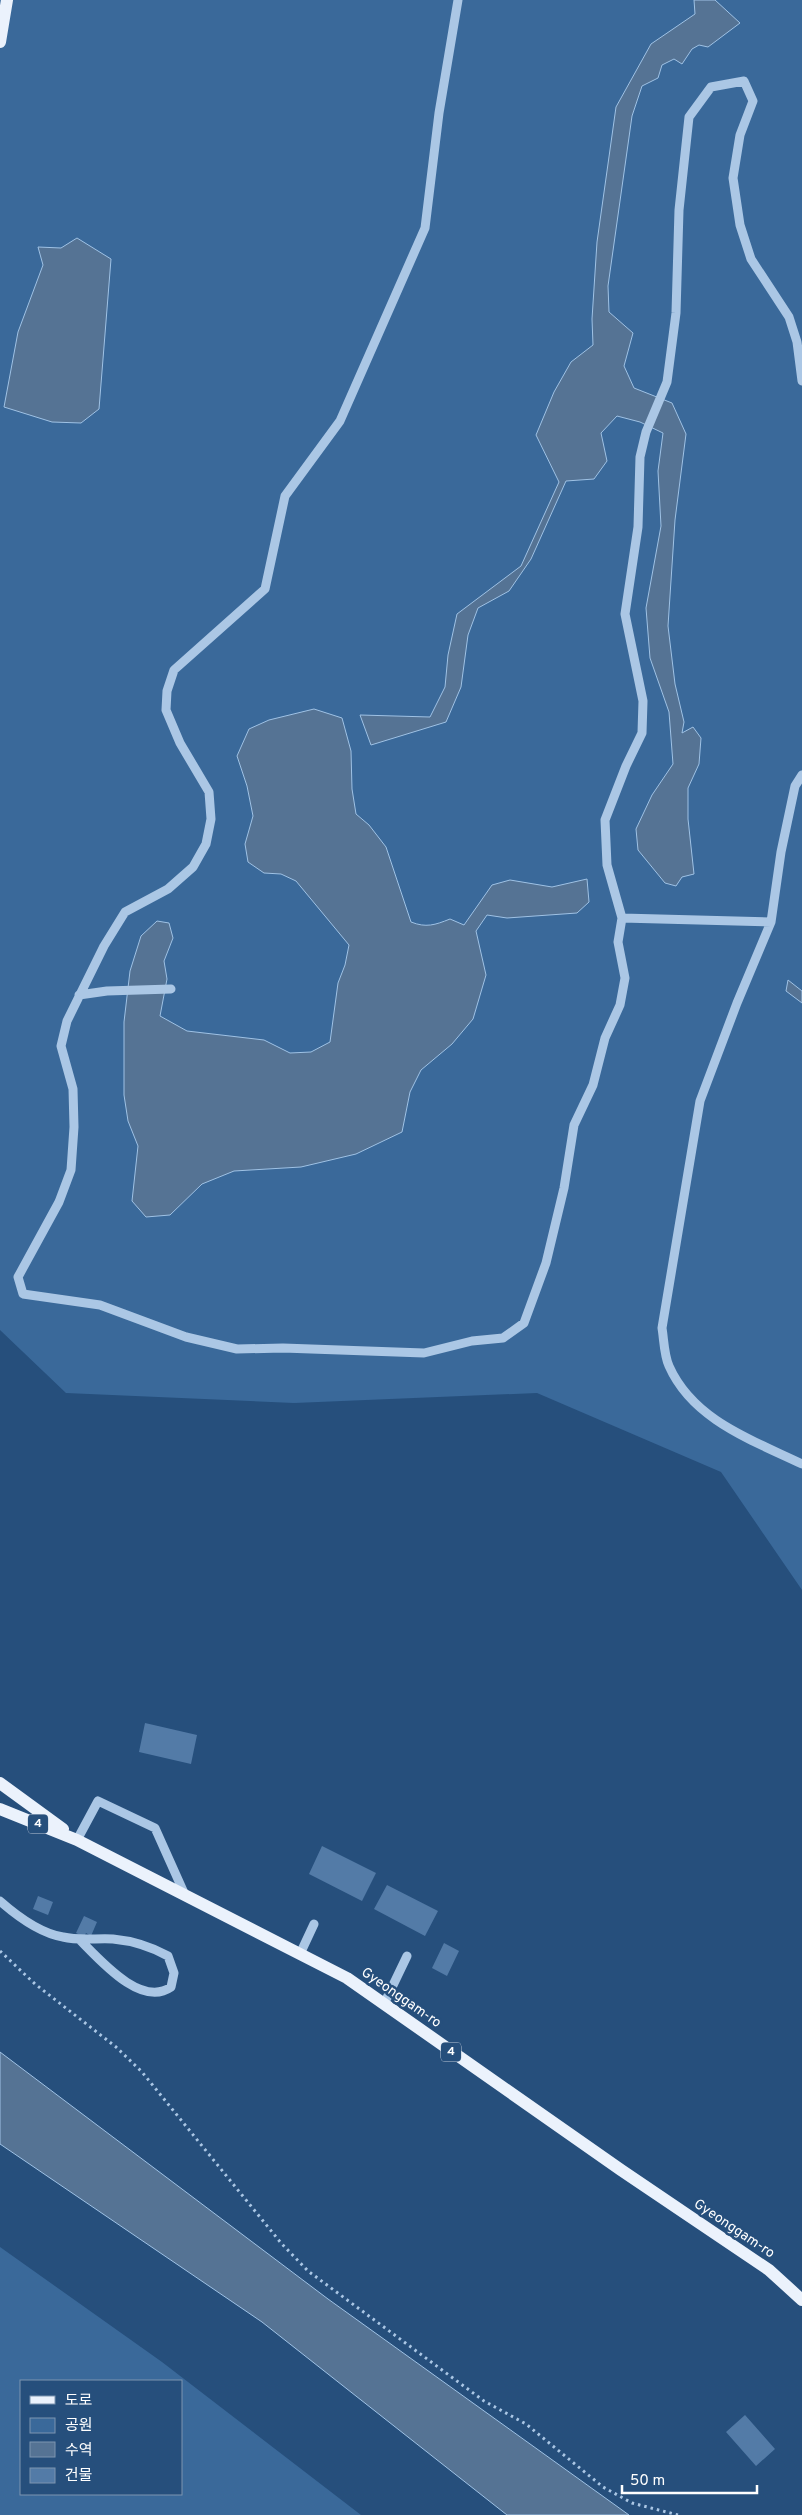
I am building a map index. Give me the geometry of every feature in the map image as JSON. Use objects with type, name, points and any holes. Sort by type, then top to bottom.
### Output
[{"type":"main road","points":[[0,42],[7,0]]},
{"type":"main road","points":[[0,1783],[77,1840]]},
{"type":"main road","name":"Gyeonggam-ro","points":[[0,1809],[77,1840],[346,1978],[768,2270],[802,2300]]},
{"type":"lane","points":[[458,0],[439,114],[425,228],[340,421],[284,496],[265,589],[174,670],[166,691],[166,710],[180,743],[208,792],[211,819],[206,844],[193,867],[168,889],[125,912],[104,946],[66,1021],[61,1046],[73,1089],[74,1127],[70,1170],[58,1202],[18,1277],[23,1294],[100,1304],[186,1337],[237,1349],[283,1348],[424,1353],[472,1341],[503,1338],[524,1323],[546,1263],[564,1188],[574,1125],[593,1085],[605,1038],[620,1005],[625,978],[618,942],[622,918],[607,865],[605,820],[626,766],[642,733],[643,701],[625,614],[638,527],[640,457],[646,432],[667,382],[676,313],[679,210],[690,117],[711,87],[744,81],[753,101],[740,135],[733,178],[740,225],[751,259],[789,317],[797,342],[802,381]]},
{"type":"lane","points":[[802,775],[795,786],[781,852],[771,922],[737,1003],[700,1101],[662,1328],[668,1364],[681,1389],[698,1407],[734,1432],[802,1464]]},
{"type":"lane","points":[[622,918],[771,922]]},
{"type":"lane","points":[[79,995],[171,989]]},
{"type":"lane","points":[[77,1840],[98,1801],[155,1828],[186,1895]]},
{"type":"lane","points":[[0,1900],[19,1917],[61,1937],[79,1940],[126,1941],[152,1948],[168,1956],[174,1973],[171,1987],[164,1992],[153,1993],[138,1990],[79,1940]]},
{"type":"lane","points":[[300,1954],[314,1924]]},
{"type":"lane","points":[[384,2004],[407,1956]]},
{"type":"path","points":[[0,1951],[35,1984],[116,2047],[142,2072],[281,2243],[308,2271],[484,2401],[526,2424],[603,2488],[632,2503],[678,2515]]},
{"type":"green space","points":[[0,0],[802,0],[802,1590],[721,1472],[537,1393],[294,1403],[66,1393],[0,1330]]},
{"type":"green space","points":[[0,2247],[162,2362],[361,2515],[0,2515]]},
{"type":"water","points":[[694,0],[715,0],[740,23],[708,47],[699,45],[692,49],[682,64],[674,59],[662,65],[658,78],[642,86],[632,116],[608,286],[609,312],[633,333],[624,366],[634,388],[672,403],[686,434],[675,520],[668,626],[675,684],[684,722],[682,733],[693,727],[701,738],[699,764],[688,788],[688,819],[694,874],[682,877],[676,886],[665,883],[638,850],[636,829],[652,795],[673,764],[669,712],[650,658],[646,608],[661,526],[658,471],[663,433],[640,422],[617,416],[601,433],[607,461],[594,479],[566,481],[531,559],[509,591],[478,608],[468,635],[461,687],[446,722],[371,745],[360,715],[430,717],[445,687],[448,655],[457,614],[521,566],[559,482],[536,435],[554,392],[571,362],[593,345],[592,319],[597,242],[616,107],[651,44],[695,14]]},
{"type":"water","points":[[77,238],[111,259],[99,409],[81,423],[52,422],[4,407],[18,332],[43,265],[38,247],[61,248]]},
{"type":"water","points":[[314,709],[342,718],[351,751],[352,789],[356,814],[369,825],[386,847],[411,922],[430,925],[450,919],[464,925],[492,885],[510,880],[552,887],[587,879],[589,902],[577,913],[507,918],[487,915],[476,931],[486,975],[473,1019],[452,1044],[421,1070],[410,1092],[402,1132],[356,1154],[301,1167],[234,1171],[202,1184],[170,1215],[146,1217],[132,1201],[138,1146],[128,1121],[124,1095],[124,1022],[130,971],[141,936],[157,921],[169,923],[173,938],[164,961],[167,979],[160,1016],[187,1031],[264,1040],[290,1053],[311,1052],[330,1042],[338,983],[345,965],[349,945],[296,881],[281,874],[264,873],[248,862],[245,844],[253,816],[247,786],[237,756],[249,729],[269,720]]},
{"type":"water","points":[[788,980],[802,991],[802,1003],[786,991]]},
{"type":"water","points":[[0,2052],[328,2299],[629,2515],[507,2515],[262,2322],[0,2144]]},
{"type":"building","points":[[145,1723],[197,1735],[191,1764],[139,1752]]},
{"type":"building","points":[[322,1846],[376,1873],[362,1901],[309,1874]]},
{"type":"building","points":[[387,1885],[438,1911],[425,1936],[374,1909]]},
{"type":"building","points":[[38,1896],[53,1902],[48,1915],[33,1909]]},
{"type":"building","points":[[84,1916],[97,1922],[91,1936],[86,1933],[84,1937],[76,1933]]},
{"type":"building","points":[[444,1943],[459,1951],[447,1976],[432,1968]]},
{"type":"building","points":[[745,2415],[775,2449],[756,2466],[726,2432]]}]
